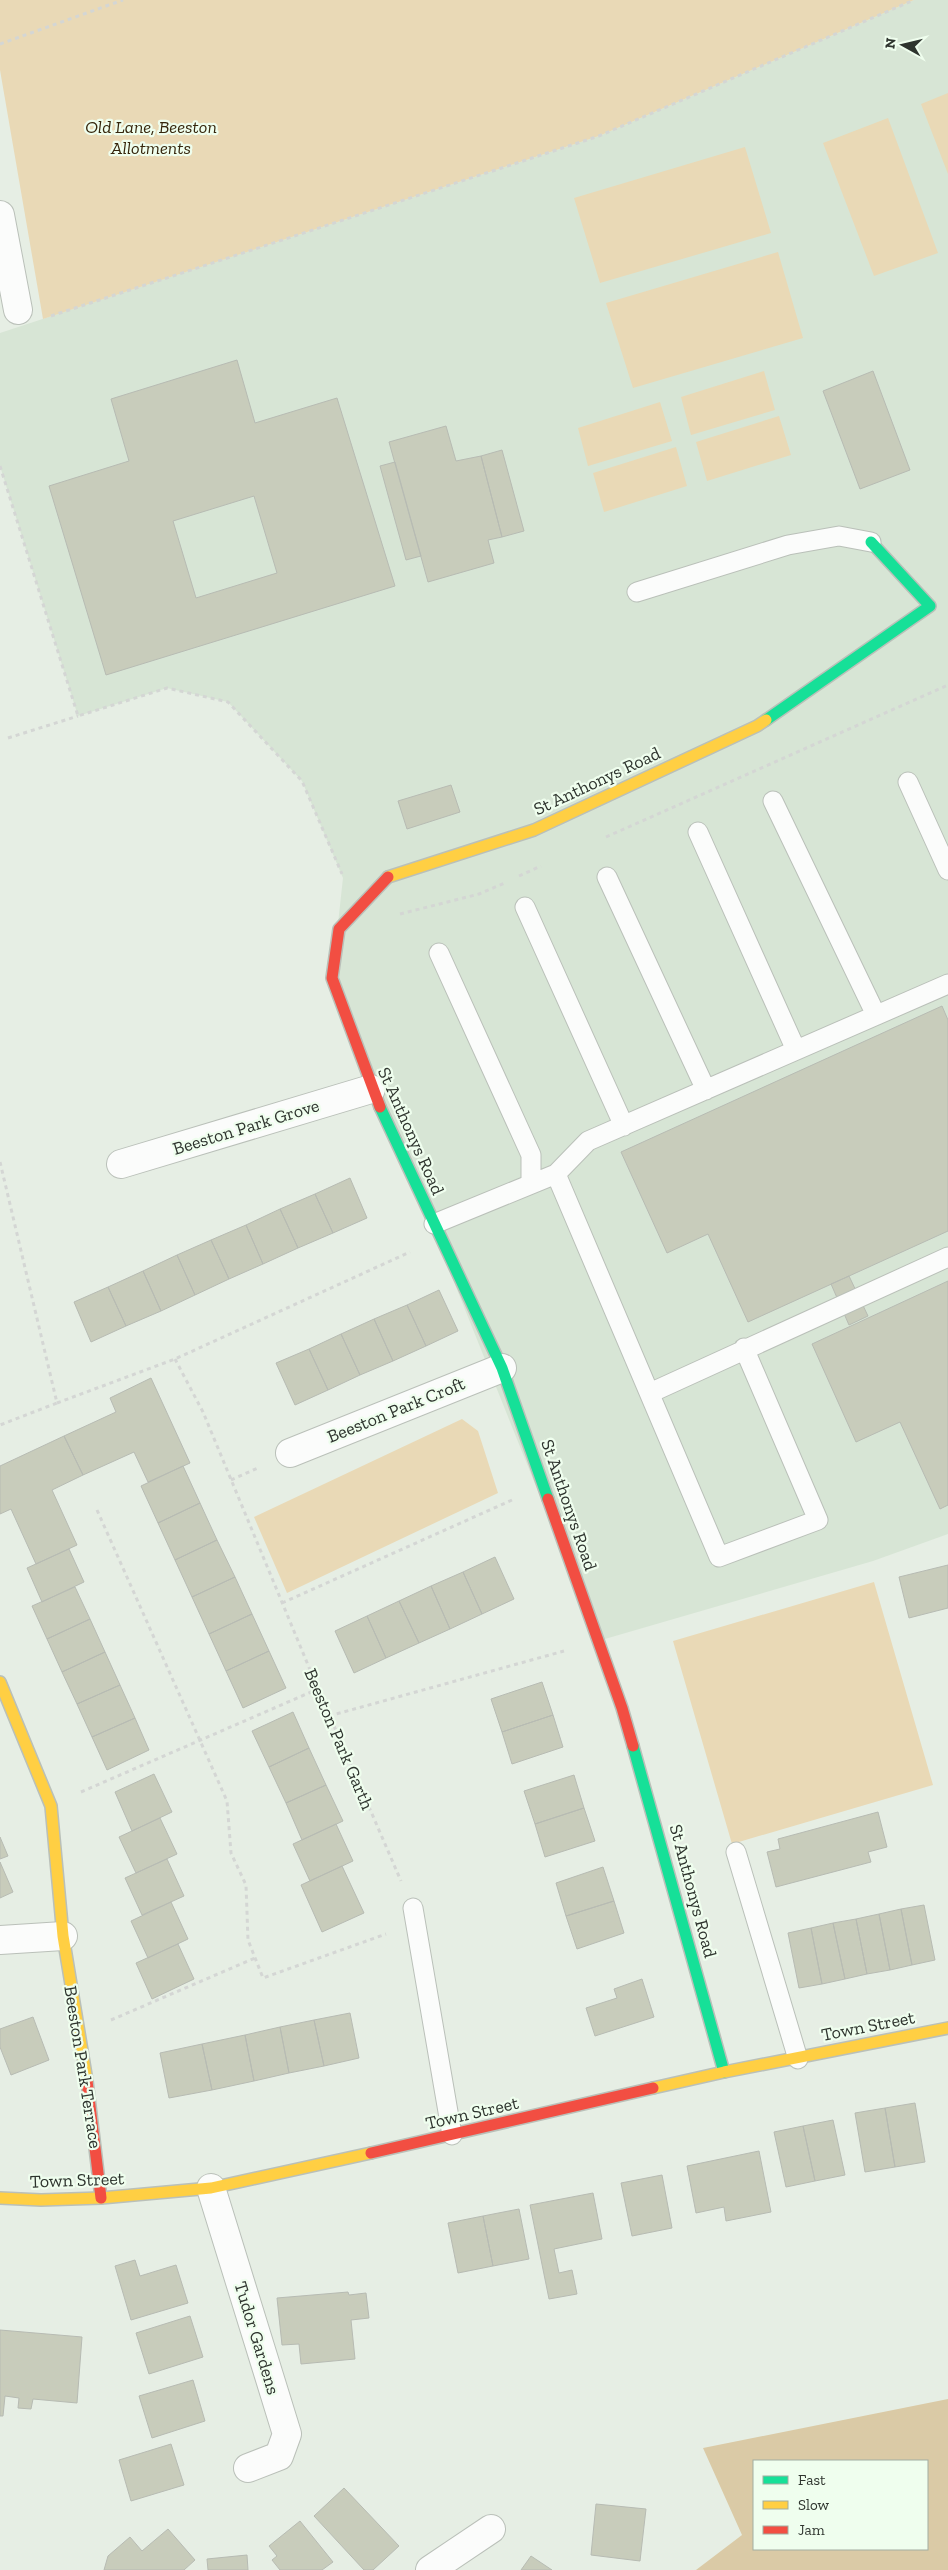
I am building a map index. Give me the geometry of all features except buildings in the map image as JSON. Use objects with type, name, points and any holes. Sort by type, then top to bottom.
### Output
[{"type":"street","points":[[0,216],[18,310]]},
{"type":"street","name":"St Anthonys Road","points":[[724,2072],[653,1812],[622,1708],[544,1485],[502,1368],[371,1089],[332,978],[339,929],[385,878],[534,830],[757,726],[930,606],[871,542]]},
{"type":"street","name":"Beeston Park Grove","points":[[121,1164],[371,1089]]},
{"type":"street","name":"Beeston Park Croft","points":[[290,1453],[502,1368]]},
{"type":"street","name":"Beeston Park Terrace","points":[[0,1682],[51,1806],[63,1936],[79,2034],[101,2198]]},
{"type":"street","points":[[0,1940],[63,1936]]},
{"type":"street","name":"Town Street","points":[[0,2198],[41,2200],[101,2198],[211,2188],[724,2072],[798,2059],[838,2048],[948,2028]]},
{"type":"street","name":"Tudor Gardens","points":[[211,2188],[287,2434],[279,2456],[248,2468]]},
{"type":"street","points":[[430,2570],[491,2530]]},
{"type":"lane","points":[[637,592],[788,545],[839,536],[871,542]]},
{"type":"lane","points":[[908,782],[948,870]]},
{"type":"lane","points":[[773,801],[876,1015]]},
{"type":"lane","points":[[698,832],[796,1050]]},
{"type":"lane","points":[[608,877],[706,1090]]},
{"type":"lane","points":[[525,907],[624,1126]]},
{"type":"lane","points":[[439,953],[531,1155],[531,1184]]},
{"type":"lane","points":[[437,1231],[531,1184],[556,1174],[588,1141],[948,984]]},
{"type":"lane","points":[[556,1174],[719,1557],[818,1520],[744,1348]]},
{"type":"lane","points":[[650,1393],[744,1348],[948,1257]]},
{"type":"lane","points":[[736,1852],[798,2059]]},
{"type":"lane","points":[[414,1916],[452,2135]]},
{"type":"path","points":[[0,44],[123,0]]},
{"type":"path","points":[[18,310],[42,319],[599,136],[914,0]]},
{"type":"path","points":[[0,466],[78,716]]},
{"type":"path","points":[[604,838],[948,685]]},
{"type":"path","points":[[8,738],[167,688],[228,702],[302,781],[343,878]]},
{"type":"path","points":[[395,915],[479,894],[550,862]]},
{"type":"path","points":[[0,1162],[57,1403]]},
{"type":"path","points":[[0,1425],[175,1359],[437,1231]]},
{"type":"path","name":"Beeston Park Garth","points":[[175,1359],[203,1412],[414,1916]]},
{"type":"path","points":[[282,1603],[544,1485]]},
{"type":"path","points":[[97,1510],[227,1801],[231,1853],[246,1885],[248,1940],[263,1978],[414,1916]]},
{"type":"path","points":[[329,1716],[598,1641]]},
{"type":"path","points":[[51,1806],[318,1689]]},
{"type":"path","points":[[79,2034],[255,1958]]},
{"type":"shaded area","points":[[914,0],[948,0],[948,1534],[873,1561],[598,1641],[332,978],[343,878],[302,781],[228,702],[167,688],[78,716],[0,466],[0,333],[599,136]]},
{"type":"shaded area","points":[[948,2399],[948,2570],[696,2570],[742,2535],[703,2448]]},
{"type":"green space","name":"Old Lane, Beeston Allotments","points":[[0,0],[914,0],[599,136],[43,319],[0,70]]},
{"type":"green space","points":[[948,93],[948,174],[921,104]]},
{"type":"green space","points":[[888,118],[938,253],[874,276],[823,143]]},
{"type":"green space","points":[[745,147],[771,233],[600,283],[574,198]]},
{"type":"green space","points":[[778,252],[803,338],[633,388],[606,303]]},
{"type":"green space","points":[[764,371],[775,410],[691,435],[681,397]]},
{"type":"green space","points":[[660,402],[672,441],[588,466],[578,428]]},
{"type":"green space","points":[[779,416],[791,455],[707,481],[696,442]]},
{"type":"green space","points":[[676,447],[687,486],[604,512],[593,473]]},
{"type":"green space","points":[[462,1419],[478,1431],[498,1493],[287,1593],[254,1517]]},
{"type":"green space","points":[[874,1582],[933,1785],[732,1844],[673,1641]]},
{"type":"traffic: fast","points":[[766,720],[930,606],[871,542]]},
{"type":"traffic: fast","points":[[380,1107],[502,1368],[548,1499]]},
{"type":"traffic: fast","points":[[633,1746],[724,2072]]},
{"type":"traffic: slow","points":[[388,877],[534,830],[757,726],[766,720]]},
{"type":"traffic: slow","points":[[0,1682],[51,1806],[63,1936],[87,2081]]},
{"type":"traffic: slow","points":[[653,2088],[724,2072],[948,2028]]},
{"type":"traffic: slow","points":[[0,2198],[41,2200],[101,2198],[211,2188],[371,2153]]},
{"type":"traffic: jam","points":[[380,1107],[332,978],[339,929],[388,877]]},
{"type":"traffic: jam","points":[[548,1499],[622,1708],[633,1746]]},
{"type":"traffic: jam","points":[[87,2081],[101,2198]]},
{"type":"traffic: jam","points":[[371,2153],[653,2088]]}]
